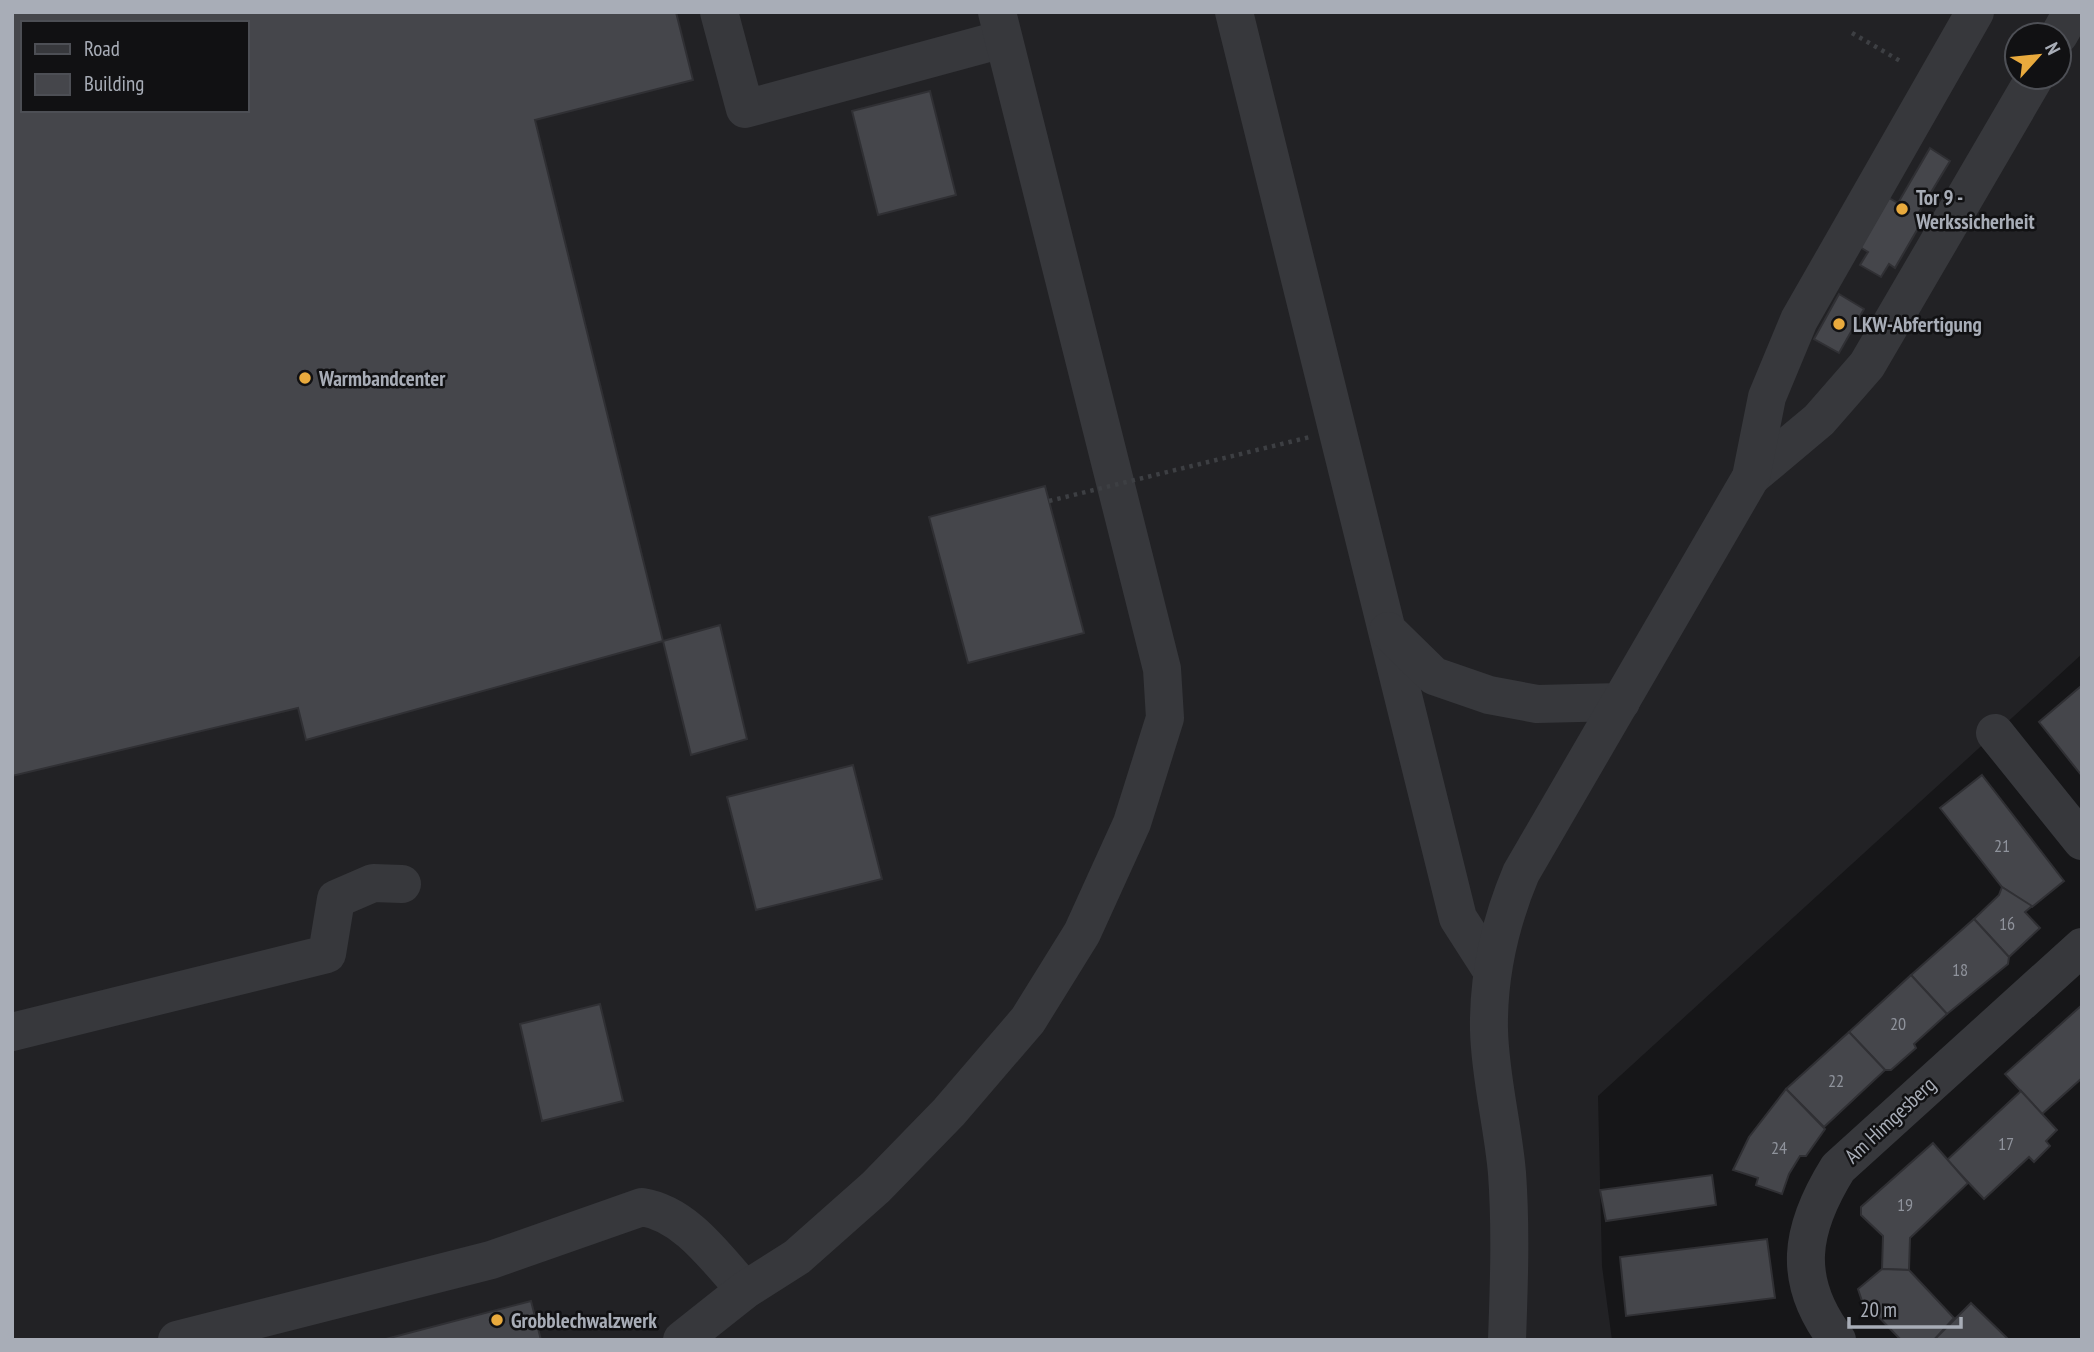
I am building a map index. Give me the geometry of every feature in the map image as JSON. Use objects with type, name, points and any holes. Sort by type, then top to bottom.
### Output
[{"type":"street","points":[[682,1340],[745,1290],[797,1257],[876,1188],[949,1112],[1028,1020],[1082,933],[1127,835],[1165,718],[1162,668],[1000,26],[745,109],[719,12]]},
{"type":"street","points":[[1234,12],[1458,918],[1492,971]]},
{"type":"street","points":[[1507,1340],[1507,1175],[1489,1030],[1492,971],[1504,915],[1521,873],[1751,477],[1767,397],[1799,320],[1975,12]]},
{"type":"street","points":[[1751,477],[1819,420],[1867,365],[2027,91]]},
{"type":"street","points":[[1388,631],[1434,676],[1489,695],[1537,704],[1620,702]]},
{"type":"street","points":[[1994,733],[2082,841]]},
{"type":"street","points":[[12,1032],[327,954],[336,899],[373,883],[402,884]]},
{"type":"street","name":"Am Himgesberg","points":[[1837,1340],[1812,1300],[1804,1258],[1810,1227],[1821,1195],[1838,1168],[2082,947]]},
{"type":"street","points":[[177,1340],[491,1260],[642,1207],[660,1210],[677,1219],[745,1290]]},
{"type":"path","points":[[1852,33],[1888,54]]},
{"type":"path","points":[[1049,501],[1310,437]]},
{"type":"shaded area","points":[[12,12],[2082,12],[2082,654],[1598,1096],[1602,1266],[1612,1340],[12,1340]]},
{"type":"building","name":"Warmbandcenter","points":[[12,12],[676,12],[693,80],[535,120],[663,641],[306,740],[298,708],[12,776]]},
{"type":"building","points":[[930,91],[956,195],[878,215],[852,111]]},
{"type":"building","name":"Tor 9 - Werkssicherheit","points":[[1930,148],[1950,161],[1918,214],[1924,218],[1895,268],[1889,264],[1881,277],[1860,265],[1868,252],[1860,247],[1889,198],[1898,203]]},
{"type":"building","name":"LKW-Abfertigung","points":[[1839,294],[1864,309],[1839,353],[1814,339]]},
{"type":"building","points":[[1045,486],[1084,633],[968,663],[929,517]]},
{"type":"building","points":[[720,625],[747,739],[691,755],[663,641]]},
{"type":"building","points":[[2080,687],[2082,690],[2082,776],[2039,722]]},
{"type":"building","points":[[853,765],[882,879],[756,910],[727,797]]},
{"type":"building","points":[[1982,775],[2064,881],[2032,907],[2002,887],[1940,808]]},
{"type":"building","points":[[2002,887],[2032,906],[2025,912],[2040,928],[2009,957],[1974,919],[1999,895]]},
{"type":"building","points":[[1974,919],[2009,957],[2008,964],[1947,1014],[1911,975]]},
{"type":"building","points":[[1911,975],[1947,1014],[1914,1044],[1916,1048],[1891,1070],[1885,1070],[1849,1032]]},
{"type":"building","points":[[600,1004],[623,1101],[542,1121],[520,1024]]},
{"type":"building","points":[[2082,1005],[2082,1078],[2042,1114],[2005,1074]]},
{"type":"building","points":[[1849,1032],[1885,1070],[1824,1127],[1786,1089]]},
{"type":"building","points":[[1786,1089],[1825,1129],[1806,1156],[1800,1156],[1789,1174],[1782,1194],[1756,1185],[1758,1178],[1733,1170],[1749,1137]]},
{"type":"building","points":[[2021,1091],[2057,1130],[2046,1141],[2050,1146],[2034,1162],[2029,1157],[1984,1199],[1947,1160]]},
{"type":"building","points":[[1933,1143],[1968,1183],[1910,1238],[1909,1270],[1882,1269],[1883,1236],[1861,1215],[1861,1207]]},
{"type":"building","points":[[1712,1175],[1716,1205],[1606,1221],[1600,1190]]},
{"type":"building","points":[[1767,1239],[1775,1298],[1626,1316],[1620,1257]]},
{"type":"building","points":[[1882,1269],[1909,1270],[1954,1318],[1934,1340],[1901,1340],[1863,1304],[1858,1289]]},
{"type":"building","name":"Grobblechwalzwerk","points":[[531,1301],[541,1340],[382,1340]]},
{"type":"building","points":[[1971,1303],[2009,1340],[1934,1340]]},
{"type":"place","name":"Tor 9 - Werkssicherheit","points":[[1902,209]]},
{"type":"place","name":"LKW-Abfertigung","points":[[1839,324]]},
{"type":"place","name":"Warmbandcenter","points":[[305,378]]},
{"type":"place","name":"Grobblechwalzwerk","points":[[497,1320]]}]
